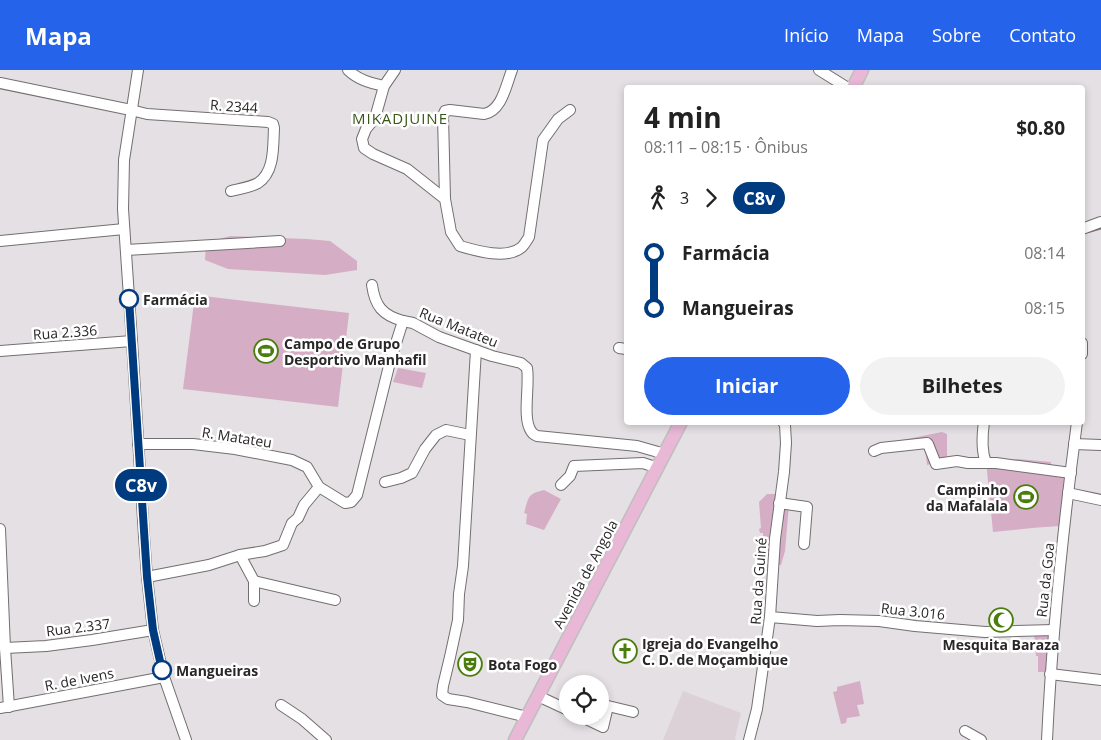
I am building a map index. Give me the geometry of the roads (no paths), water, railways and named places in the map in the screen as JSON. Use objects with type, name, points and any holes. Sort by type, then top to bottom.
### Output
[{"type":"main road","points":[[854,85],[862,70]]},
{"type":"main road","name":"Avenida de Angola","points":[[515,740],[680,425]]},
{"type":"street","points":[[138,70],[124,160],[123,209],[147,577],[153,630],[163,674],[186,740]]},
{"type":"street","points":[[348,70],[354,76],[384,86]]},
{"type":"street","points":[[395,70],[384,86],[375,118],[366,129],[362,139],[364,148],[407,169],[445,199]]},
{"type":"street","points":[[512,70],[501,101],[488,114],[450,110],[445,112],[443,116],[445,199],[451,232],[460,246],[484,253],[510,253],[522,247],[529,237],[543,140],[558,119],[570,110]]},
{"type":"street","points":[[819,70],[843,85]]},
{"type":"street","points":[[0,83],[131,110]]},
{"type":"street","name":"R. 2344","points":[[131,110],[147,114],[268,122],[273,124],[270,166],[265,176],[257,184],[231,191]]},
{"type":"street","points":[[1085,220],[1100,222]]},
{"type":"street","points":[[1085,228],[1100,222]]},
{"type":"street","points":[[0,241],[124,229]]},
{"type":"street","points":[[126,250],[280,241]]},
{"type":"street","points":[[372,285],[378,306],[394,318],[403,321]]},
{"type":"street","name":"Rua Matateu","points":[[320,488],[345,503],[351,502],[357,495],[390,362],[403,321],[413,323],[439,337],[521,364],[527,368],[526,413],[531,431],[537,436],[637,446],[665,454]]},
{"type":"street","name":"Rua 2.336","points":[[0,351],[132,341]]},
{"type":"street","points":[[476,350],[458,620],[442,686],[442,694],[448,698],[527,717]]},
{"type":"street","name":"Rua da Guiné","points":[[749,740],[756,709],[770,617],[779,502],[784,472],[785,425]]},
{"type":"street","points":[[984,425],[983,456],[986,464]]},
{"type":"street","name":"Rua da Goa","points":[[1047,740],[1054,630],[1077,425]]},
{"type":"street","points":[[385,482],[401,478],[412,472],[425,449],[436,435],[446,430],[470,435]]},
{"type":"street","points":[[874,450],[927,443],[936,464],[958,461],[986,464],[996,463],[1071,473]]},
{"type":"street","name":"R. Matateu","points":[[138,444],[193,444],[235,449],[292,460],[307,467],[320,488]]},
{"type":"street","points":[[1074,444],[1101,445]]},
{"type":"street","points":[[561,485],[570,476],[574,466],[643,463],[658,468]]},
{"type":"street","points":[[147,577],[209,565],[240,555],[265,551],[283,545],[292,523],[298,518],[304,506],[320,488]]},
{"type":"street","points":[[1068,493],[1101,500]]},
{"type":"street","points":[[779,502],[807,507],[804,544]]},
{"type":"street","points":[[0,530],[5,648],[4,708]]},
{"type":"street","points":[[240,555],[254,581],[254,601]]},
{"type":"street","points":[[254,581],[335,600]]},
{"type":"street","name":"Rua 3.016","points":[[770,617],[817,621],[879,621],[986,632],[1054,630]]},
{"type":"street","name":"Rua 2.337","points":[[5,648],[46,646],[153,630]]},
{"type":"street","name":"R. de Ivens","points":[[4,708],[163,674]]},
{"type":"street","points":[[1050,674],[1101,680]]},
{"type":"street","points":[[538,696],[559,706]]},
{"type":"street","points":[[281,705],[302,718],[326,740]]},
{"type":"street","points":[[609,706],[633,712]]},
{"type":"street","points":[[965,731],[981,740]]},
{"type":"waterway","points":[[1090,231],[1101,228]]},
{"type":"place","name":"Farmácia","points":[[129,299]]},
{"type":"place","name":"Campo de Grupo Desportivo Manhafil","points":[[266,351]]},
{"type":"place","name":"Campinho da Mafalala","points":[[1026,497]]},
{"type":"place","name":"Mesquita Baraza","points":[[1001,620]]},
{"type":"place","name":"Igreja do Evangelho C. D. de Moçambique","points":[[625,651]]},
{"type":"place","name":"Bota Fogo","points":[[470,664]]},
{"type":"place","name":"Mangueiras","points":[[162,670]]},
{"type":"district","name":"MIKADJUINE","points":[[400,118]]}]
